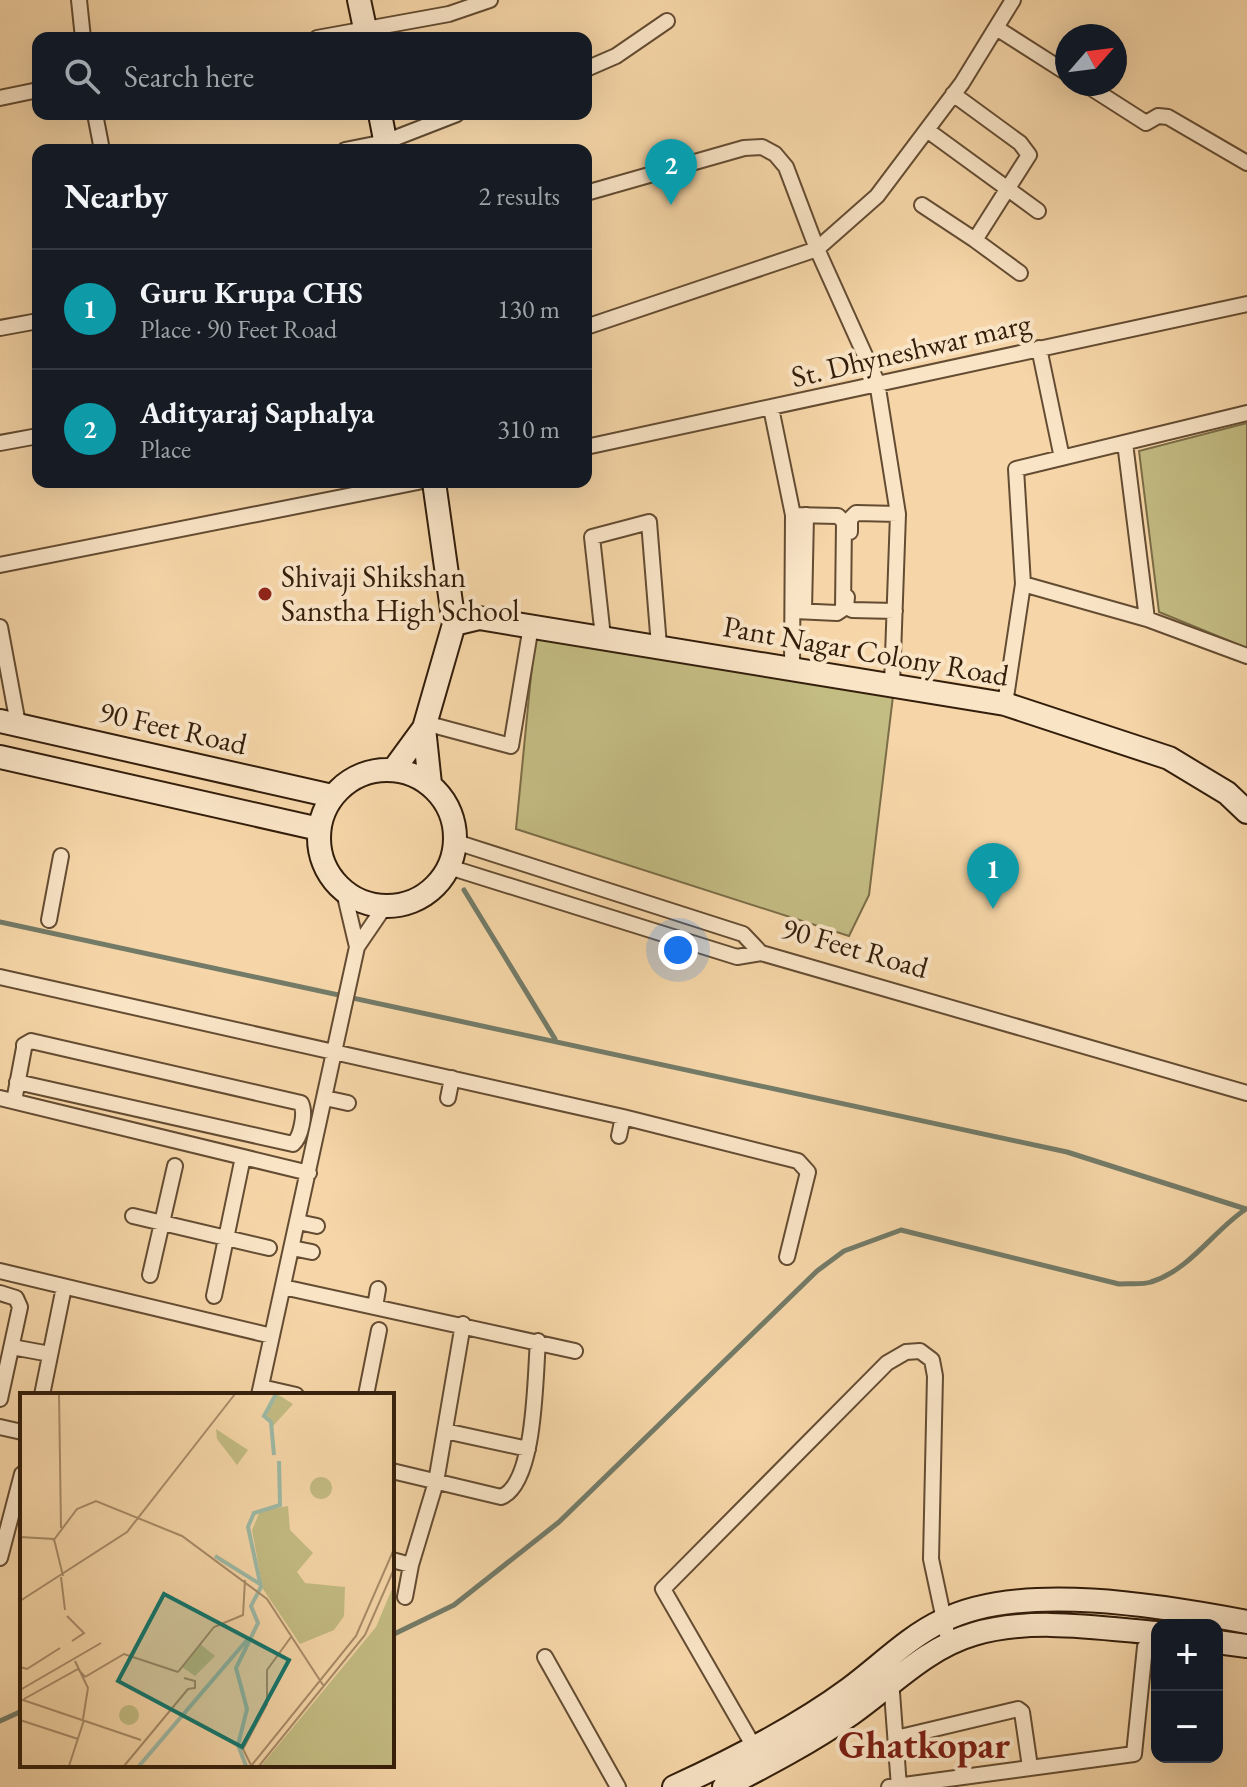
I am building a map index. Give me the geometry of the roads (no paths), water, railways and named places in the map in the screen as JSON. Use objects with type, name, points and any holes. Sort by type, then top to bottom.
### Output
[{"type":"street","points":[[79,0],[82,32]]},
{"type":"street","points":[[359,0],[367,32]]},
{"type":"street","points":[[375,32],[449,14],[490,0]]},
{"type":"street","points":[[592,325],[817,249],[877,196],[953,94],[998,29],[1013,0]]},
{"type":"street","points":[[592,66],[616,56],[667,21]]},
{"type":"street","points":[[998,29],[1055,65]]},
{"type":"street","points":[[0,98],[32,91]]},
{"type":"street","points":[[953,94],[1027,150],[1029,155],[975,240]]},
{"type":"street","points":[[1104,96],[1146,123],[1158,116],[1168,117],[1247,163]]},
{"type":"street","points":[[96,120],[101,144]]},
{"type":"street","points":[[381,120],[386,144]]},
{"type":"street","points":[[390,144],[444,120]]},
{"type":"street","points":[[927,130],[1038,211]]},
{"type":"street","points":[[592,191],[730,152],[762,147],[775,154],[786,167],[817,249],[877,382],[894,514],[892,684]]},
{"type":"street","points":[[922,205],[1020,273]]},
{"type":"street","name":"St. Dhyneshwar marg","points":[[592,446],[1247,304]]},
{"type":"street","points":[[0,328],[32,322]]},
{"type":"street","points":[[1039,348],[1062,458]]},
{"type":"street","points":[[771,408],[800,515],[800,612],[792,667]]},
{"type":"street","points":[[1005,704],[1023,584],[1016,469],[1247,413]]},
{"type":"street","points":[[0,443],[32,437]]},
{"type":"street","points":[[1125,443],[1147,619]]},
{"type":"street","points":[[0,565],[388,488]]},
{"type":"street","points":[[394,769],[424,726],[454,624],[435,488]]},
{"type":"street","points":[[891,611],[852,610],[846,606],[850,519],[856,513],[894,514]]},
{"type":"street","points":[[800,515],[838,516],[844,522],[843,609],[837,613],[800,612]]},
{"type":"street","points":[[603,637],[592,537],[649,522],[659,646]]},
{"type":"street","points":[[1023,584],[1147,619],[1247,656]]},
{"type":"street","name":"Pant Nagar Colony Road","points":[[454,624],[479,618],[1005,704],[1169,758],[1227,793],[1247,812]]},
{"type":"street","points":[[424,726],[511,746],[531,626]]},
{"type":"street","points":[[0,627],[9,722]]},
{"type":"street","name":"90 Feet Road","points":[[9,722],[332,796]]},
{"type":"street","points":[[424,726],[430,784]]},
{"type":"street","points":[[0,757],[319,829]]},
{"type":"street","points":[[344,892],[373,906],[413,902],[430,892],[449,867],[456,842],[449,811],[430,784],[411,773],[394,769],[368,772],[348,781],[332,796],[319,829],[320,850],[326,869],[344,892],[357,947]]},
{"type":"street","name":"90 Feet Road","points":[[456,842],[743,934],[761,953],[1247,1093]]},
{"type":"street","points":[[49,920],[61,856]]},
{"type":"street","points":[[449,867],[737,957],[761,953]]},
{"type":"street","points":[[260,1391],[357,947],[385,906]]},
{"type":"street","points":[[0,977],[623,1117],[802,1163],[808,1172],[787,1257]]},
{"type":"street","points":[[17,1082],[296,1142],[301,1123],[301,1103],[31,1041],[24,1045],[17,1082],[7,1099],[309,1173]]},
{"type":"street","points":[[448,1098],[452,1078]]},
{"type":"street","points":[[78,1117],[82,1096]]},
{"type":"street","points":[[325,1098],[348,1103]]},
{"type":"street","points":[[142,1133],[146,1110]]},
{"type":"street","points":[[619,1136],[623,1117]]},
{"type":"street","points":[[301,1123],[319,1127]]},
{"type":"street","points":[[215,1150],[219,1127]]},
{"type":"street","points":[[271,1164],[276,1140]]},
{"type":"street","points":[[214,1296],[243,1157]]},
{"type":"street","points":[[150,1275],[175,1166]]},
{"type":"street","points":[[133,1216],[269,1248]]},
{"type":"street","points":[[298,1222],[317,1226]]},
{"type":"street","points":[[292,1248],[312,1252]]},
{"type":"street","points":[[0,1271],[272,1336]]},
{"type":"street","points":[[42,1393],[64,1287]]},
{"type":"street","points":[[283,1287],[463,1324],[503,1325],[575,1351]]},
{"type":"street","points":[[375,1307],[378,1289]]},
{"type":"street","points":[[0,1293],[16,1298],[20,1307],[0,1399]]},
{"type":"street","points":[[407,1313],[410,1298]]},
{"type":"street","points":[[405,1597],[411,1565],[436,1482],[463,1324]]},
{"type":"street","points":[[366,1393],[379,1330]]},
{"type":"street","points":[[394,1472],[501,1497],[517,1485],[528,1449],[543,1337]]},
{"type":"street","points":[[12,1347],[50,1354]]},
{"type":"street","points":[[767,1765],[663,1589],[887,1363],[906,1352],[920,1351],[932,1360],[935,1376],[931,1559],[949,1643]]},
{"type":"street","points":[[0,1427],[20,1432]]},
{"type":"street","points":[[445,1431],[528,1449]]},
{"type":"street","points":[[0,1558],[7,1501],[20,1478]]},
{"type":"street","points":[[394,1561],[411,1565]]},
{"type":"street","points":[[724,1787],[767,1765],[853,1712],[890,1670],[942,1620],[1011,1602],[1054,1601],[1168,1607],[1247,1622]]},
{"type":"street","points":[[674,1787],[753,1746],[847,1691],[890,1670],[949,1643],[976,1633],[1019,1627],[1151,1640],[1134,1754],[896,1786],[896,1738],[890,1670]]},
{"type":"street","points":[[1223,1643],[1247,1646]]},
{"type":"street","points":[[545,1657],[618,1787]]},
{"type":"street","points":[[896,1738],[1018,1709],[1022,1712],[1030,1767]]},
{"type":"waterway","points":[[464,890],[555,1039]]},
{"type":"waterway","points":[[0,922],[1067,1152],[1246,1209]]},
{"type":"waterway","points":[[394,1634],[454,1605],[559,1522],[817,1271],[844,1251],[901,1230],[1119,1284],[1144,1283],[1178,1268],[1246,1209]]},
{"type":"waterway","points":[[0,1721],[20,1712]]},
{"type":"place","name":"Adityaraj Saphalya","points":[[671,205]]},
{"type":"place","name":"Shivaji Shikshan Sanstha High School","points":[[265,594]]},
{"type":"place","name":"Guru Krupa CHS","points":[[993,909]]},
{"type":"district","name":"Ghatkopar","points":[[924,1745]]}]
